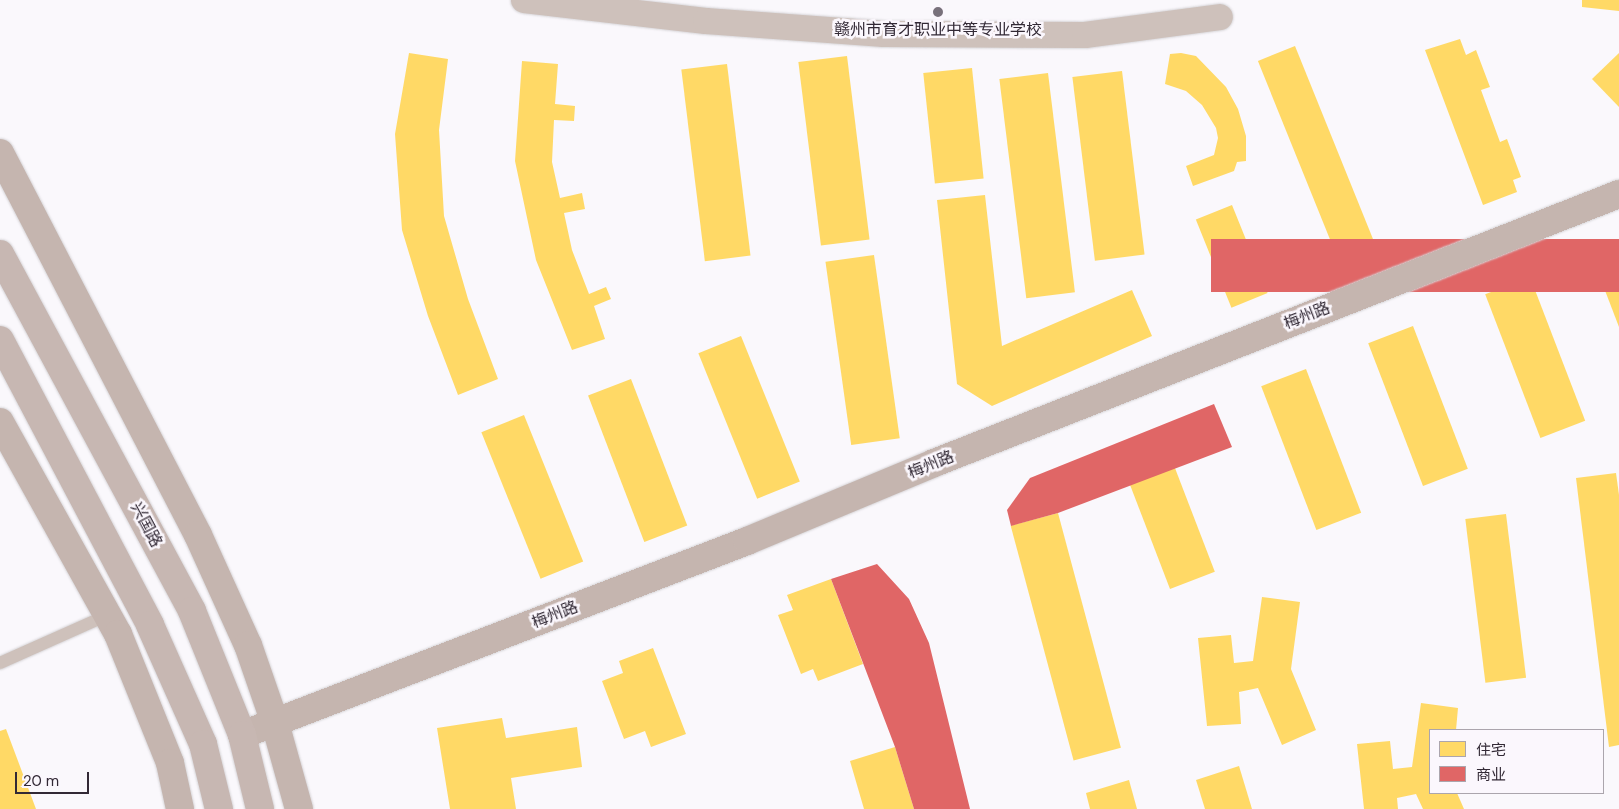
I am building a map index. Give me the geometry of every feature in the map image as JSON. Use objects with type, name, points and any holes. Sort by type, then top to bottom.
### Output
[{"type":"main road","name":"兴国路","points":[[0,254],[192,611],[242,735],[260,809]]},
{"type":"main road","points":[[0,340],[150,625],[203,744],[219,809]]},
{"type":"street","points":[[524,0],[706,20],[884,34],[1085,35],[1220,17]]},
{"type":"street","points":[[0,153],[198,536],[248,645],[276,723],[299,809]]},
{"type":"street","name":"梅州路","points":[[242,735],[747,541],[934,463],[1619,194]]},
{"type":"street","points":[[0,422],[118,634],[170,763],[180,809]]},
{"type":"lane","points":[[0,663],[108,615]]},
{"type":"building: 住宅","points":[[1582,0],[1619,0],[1619,11],[1582,7]]},
{"type":"building: 住宅","points":[[1460,39],[1466,55],[1476,50],[1490,87],[1481,90],[1500,142],[1507,139],[1521,177],[1513,180],[1517,192],[1483,205],[1425,50]]},
{"type":"building: 住宅","points":[[1295,46],[1377,249],[1340,264],[1258,61]]},
{"type":"building: 住宅","points":[[409,53],[448,59],[439,130],[444,216],[468,299],[498,379],[458,395],[428,316],[402,230],[395,134]]},
{"type":"building: 住宅","points":[[1181,53],[1196,56],[1226,87],[1238,109],[1246,136],[1246,161],[1237,162],[1234,171],[1193,186],[1186,166],[1214,155],[1218,138],[1216,128],[1202,105],[1186,91],[1165,84],[1170,54]]},
{"type":"building: 住宅","points":[[1619,53],[1619,107],[1592,79]]},
{"type":"building: 住宅","points":[[847,56],[870,240],[821,246],[798,62]]},
{"type":"building: 住宅","points":[[522,61],[558,64],[555,104],[575,106],[574,121],[554,120],[552,162],[560,198],[582,193],[585,209],[564,213],[572,250],[589,294],[606,287],[611,299],[594,306],[605,339],[572,350],[536,260],[515,161]]},
{"type":"building: 住宅","points":[[727,64],[751,256],[705,261],[681,70]]},
{"type":"building: 住宅","points":[[972,68],[984,178],[935,184],[923,73]]},
{"type":"building: 住宅","points":[[1122,71],[1145,255],[1095,261],[1072,77]]},
{"type":"building: 住宅","points":[[1048,73],[1075,292],[1026,298],[999,79]]},
{"type":"building: 住宅","points":[[985,195],[1002,346],[1132,290],[1152,336],[992,406],[957,384],[937,200]]},
{"type":"building: 住宅","points":[[1232,205],[1268,293],[1231,308],[1196,220]]},
{"type":"building: 住宅","points":[[1619,243],[1619,327],[1591,254]]},
{"type":"building: 住宅","points":[[874,255],[900,438],[851,445],[825,262]]},
{"type":"building: 住宅","points":[[1530,277],[1585,421],[1540,438],[1485,294]]},
{"type":"building: 住宅","points":[[1413,326],[1468,469],[1423,486],[1368,343]]},
{"type":"building: 住宅","points":[[741,336],[800,482],[757,499],[698,353]]},
{"type":"building: 住宅","points":[[1306,369],[1361,513],[1316,530],[1261,386]]},
{"type":"building: 住宅","points":[[631,379],[687,526],[644,542],[588,395]]},
{"type":"building: 住宅","points":[[524,415],[583,561],[541,579],[481,432]]},
{"type":"building: 住宅","points":[[1160,429],[1215,572],[1170,589],[1115,446]]},
{"type":"building: 住宅","points":[[1616,473],[1619,495],[1619,745],[1609,747],[1576,478]]},
{"type":"building: 住宅","points":[[1058,513],[1121,748],[1074,760],[1011,526]]},
{"type":"building: 住宅","points":[[1506,514],[1526,678],[1485,683],[1465,519]]},
{"type":"building: 住宅","points":[[831,579],[863,664],[818,681],[813,669],[801,674],[778,615],[793,610],[787,595]]},
{"type":"building: 住宅","points":[[1262,597],[1300,602],[1291,669],[1316,730],[1282,745],[1258,688],[1239,692],[1241,724],[1207,726],[1198,638],[1231,635],[1234,663],[1253,661]]},
{"type":"building: 住宅","points":[[653,648],[686,734],[651,747],[645,731],[624,739],[602,681],[623,673],[619,661]]},
{"type":"building: 住宅","points":[[1421,703],[1458,708],[1456,729],[1429,729],[1429,794],[1457,794],[1464,809],[1423,809],[1416,794],[1397,798],[1398,809],[1364,809],[1357,744],[1390,741],[1393,769],[1412,767]]},
{"type":"building: 住宅","points":[[502,718],[506,738],[577,727],[582,767],[511,778],[516,809],[450,809],[437,728]]},
{"type":"building: 住宅","points":[[6,729],[36,809],[0,809],[0,731]]},
{"type":"building: 住宅","points":[[895,747],[914,809],[864,809],[850,761]]},
{"type":"building: 住宅","points":[[1239,766],[1252,809],[1205,809],[1196,780]]},
{"type":"building: 住宅","points":[[1129,780],[1137,809],[1090,809],[1086,793]]},
{"type":"building: 商业","points":[[1211,239],[1619,239],[1619,292],[1211,292]]},
{"type":"building: 商业","points":[[1214,404],[1232,447],[1058,513],[1011,526],[1007,510],[1030,478]]},
{"type":"building: 商业","points":[[877,564],[909,599],[929,643],[970,809],[914,809],[895,747],[831,579]]},
{"type":"place","name":"赣州市育才职业中等专业学校","points":[[938,12]]}]
